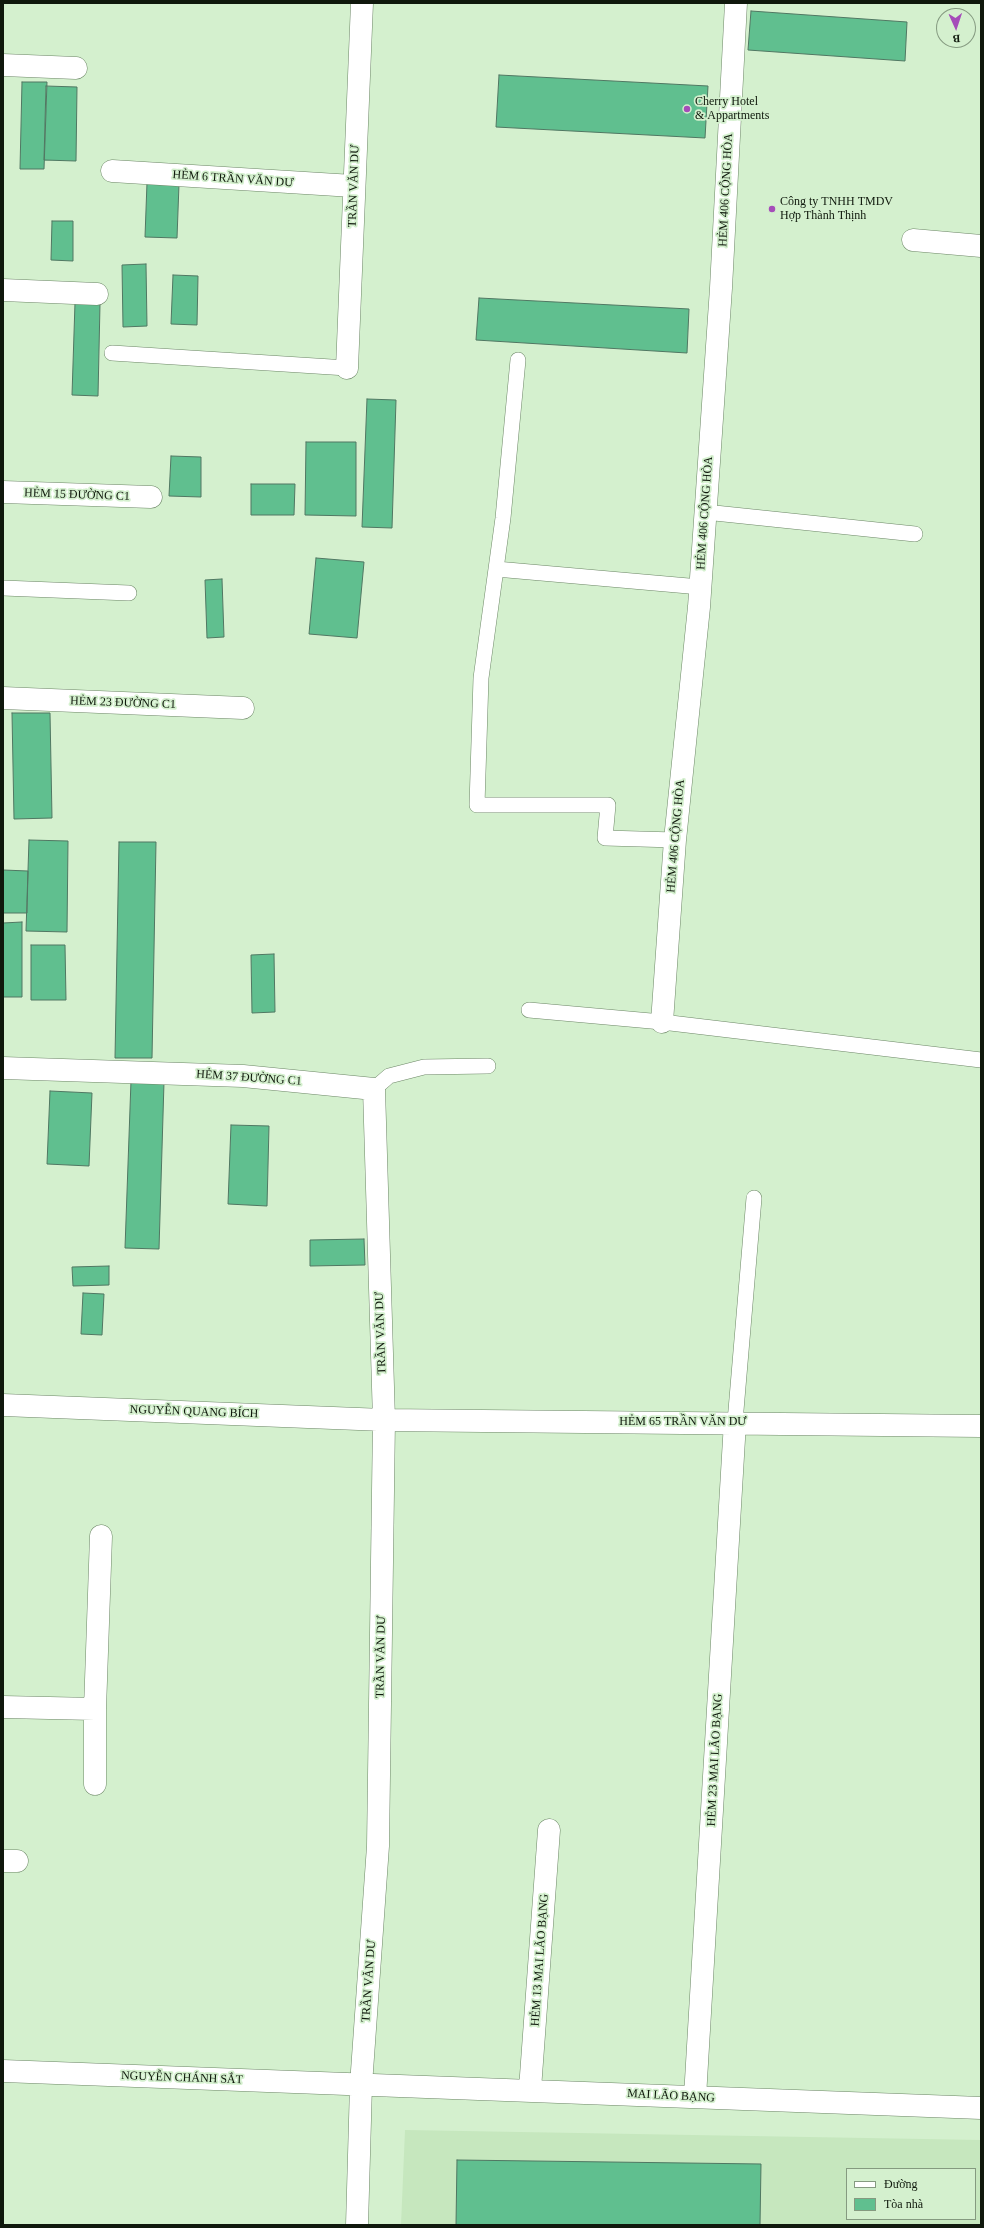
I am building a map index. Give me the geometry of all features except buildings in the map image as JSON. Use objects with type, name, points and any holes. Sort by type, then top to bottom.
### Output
[{"type":"street","name":"TRẦN VĂN DƯ","points":[[347,368],[353,186],[362,3]]},
{"type":"street","name":"HẺM 406 CỘNG HÒA","points":[[662,1022],[675,840],[700,587],[722,280],[736,3]]},
{"type":"street","points":[[3,65],[76,68]]},
{"type":"street","name":"HẺM 6 TRẦN VĂN DƯ","points":[[112,172],[353,186]]},
{"type":"street","points":[[913,240],[981,246]]},
{"type":"street","points":[[3,290],[97,294]]},
{"type":"street","name":"HẺM 15 ĐƯỜNG C1","points":[[3,492],[151,497]]},
{"type":"street","name":"HẺM 23 ĐƯỜNG C1","points":[[3,698],[243,708]]},
{"type":"street","name":"HẺM 37 ĐƯỜNG C1","points":[[3,1068],[243,1076],[374,1089]]},
{"type":"street","name":"TRẦN VĂN DƯ","points":[[357,2225],[361,2086],[378,1846],[384,1420],[374,1089]]},
{"type":"street","name":"NGUYỄN QUANG BÍCH","points":[[3,1405],[384,1420]]},
{"type":"street","name":"HẺM 65 TRẦN VĂN DƯ","points":[[384,1420],[735,1422],[981,1426]]},
{"type":"street","name":"HẺM 23 MAI LÃO BẠNG","points":[[695,2097],[735,1422]]},
{"type":"street","points":[[95,1784],[101,1536]]},
{"type":"street","points":[[3,1706],[96,1709]]},
{"type":"street","name":"HẺM 13 MAI LÃO BẠNG","points":[[530,2090],[549,1830]]},
{"type":"street","name":"NGUYỄN CHÁNH SẮT","points":[[3,2071],[361,2086]]},
{"type":"street","name":"MAI LÃO BẠNG","points":[[361,2086],[530,2090],[981,2108]]},
{"type":"lane","points":[[112,352],[347,368]]},
{"type":"lane","points":[[518,360],[503,518],[481,678],[477,805],[608,805],[605,838],[675,840]]},
{"type":"lane","points":[[705,512],[915,534]]},
{"type":"lane","points":[[496,570],[700,587]]},
{"type":"lane","points":[[3,588],[129,593]]},
{"type":"lane","points":[[529,1010],[662,1022],[981,1060]]},
{"type":"lane","points":[[374,1089],[388,1076],[424,1067],[488,1066]]},
{"type":"lane","points":[[735,1422],[754,1198]]},
{"type":"shaded area","points":[[405,2130],[981,2140],[981,2225],[401,2225]]},
{"type":"place","name":"Cherry Hotel & Appartments","points":[[687,109]]},
{"type":"place","name":"Công ty TNHH TMDV Hợp Thành Thịnh","points":[[772,209]]}]
